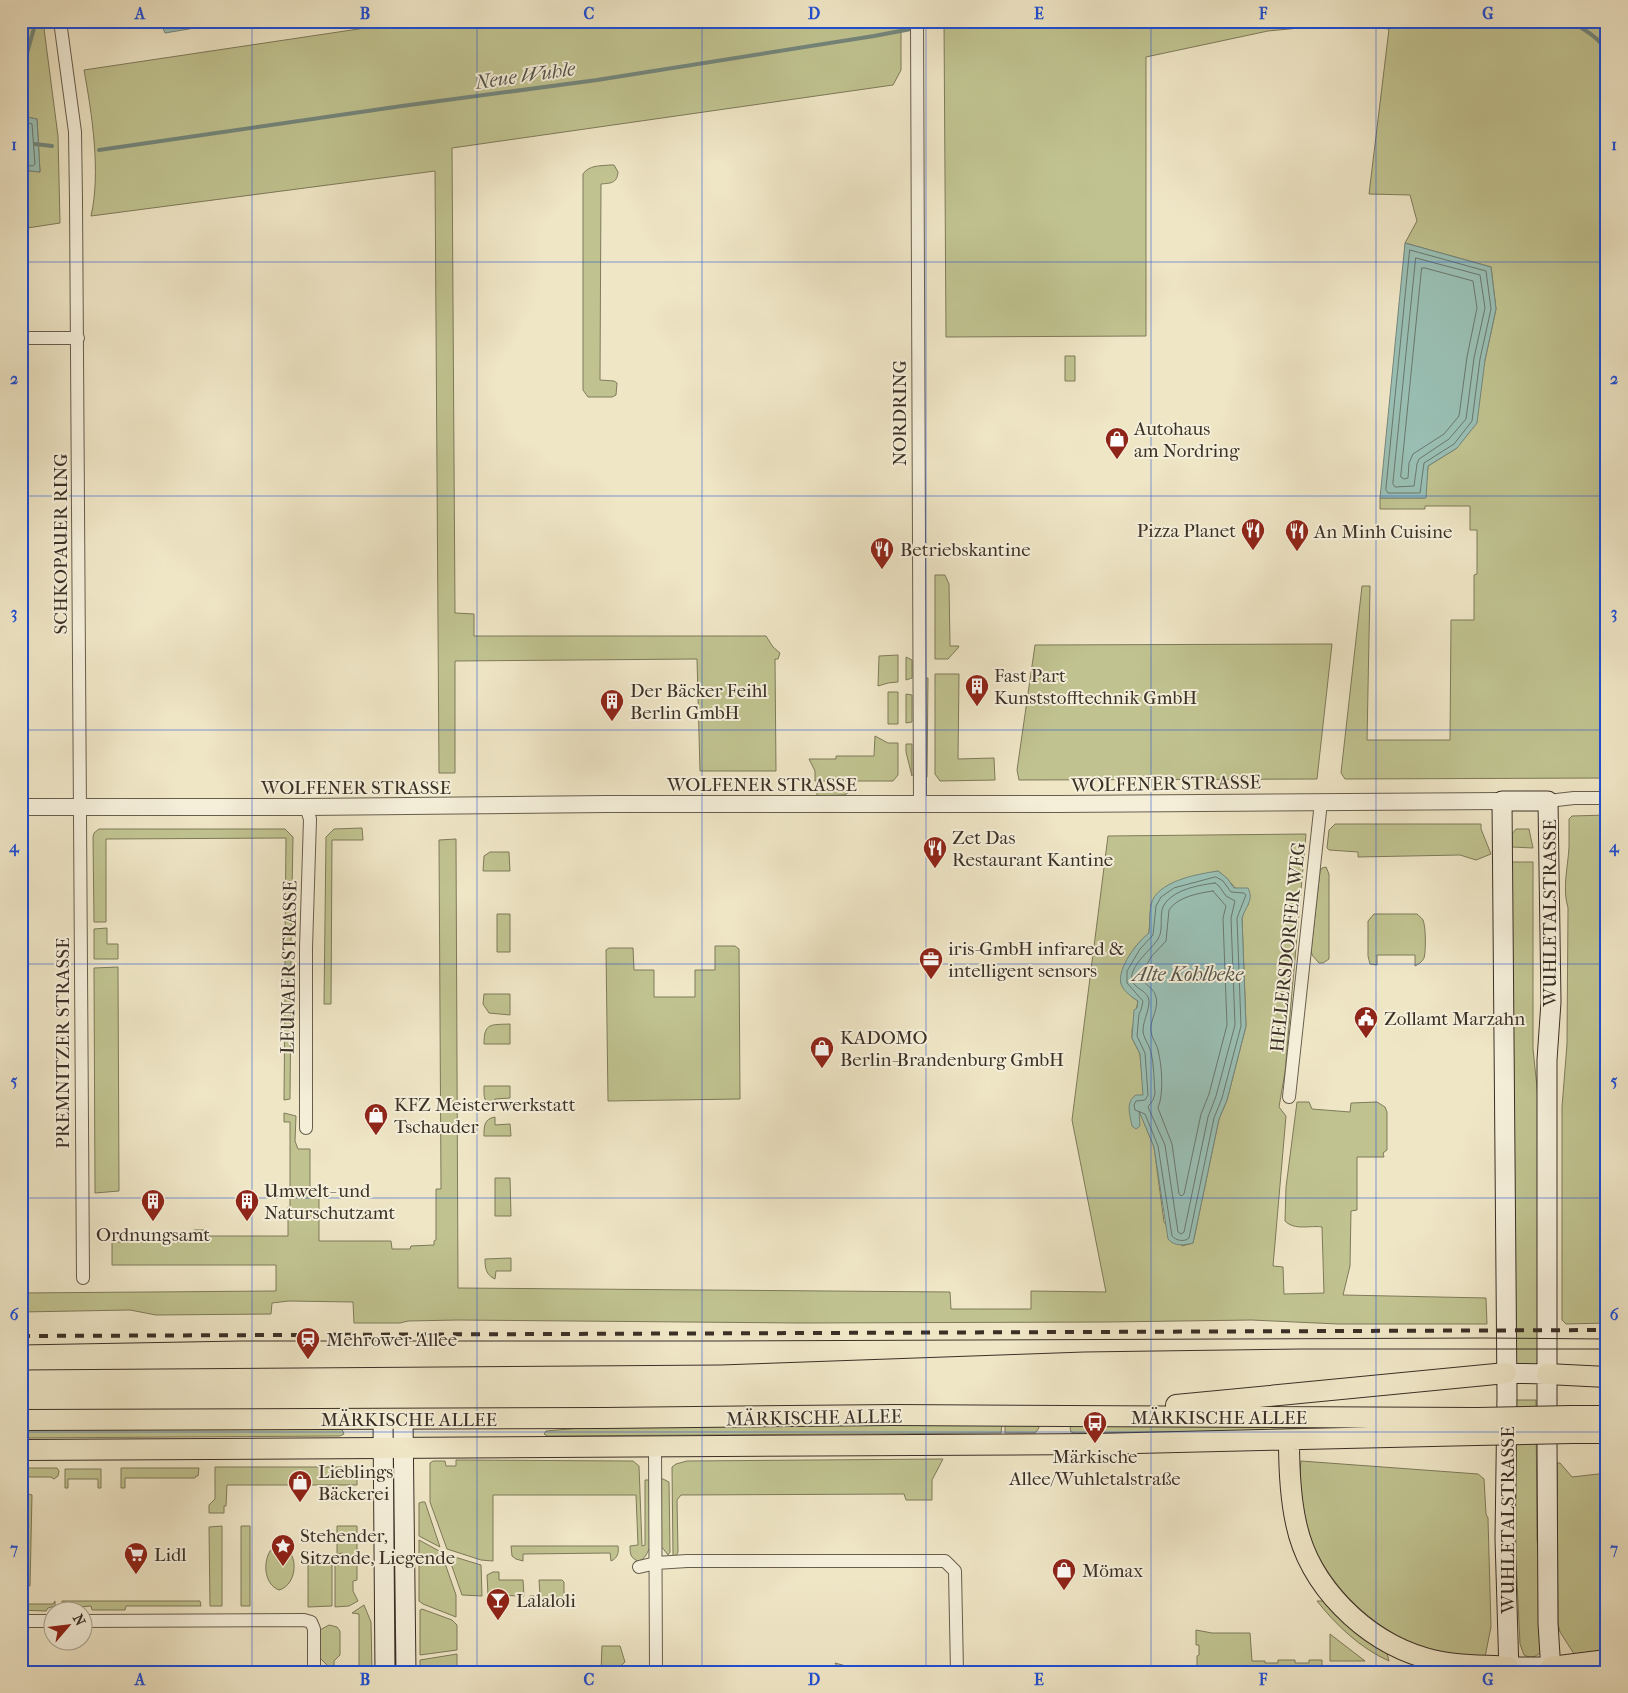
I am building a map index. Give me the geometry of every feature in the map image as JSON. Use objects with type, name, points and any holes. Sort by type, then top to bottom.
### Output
[{"type":"main road","name":"WUHLETALSTRASSE","points":[[1508,1670],[1505,1539],[1506,1373],[1502,801],[1548,800],[1550,1002],[1547,1060],[1547,1374],[1548,1623],[1551,1669]]},
{"type":"main road","points":[[1062,1416],[1506,1373],[1607,1377]]},
{"type":"main road","name":"MÄRKISCHE ALLEE","points":[[21,1420],[1062,1416],[1476,1426],[1572,1424],[1607,1416]]},
{"type":"main road","points":[[403,1419],[406,1672]]},
{"type":"main road","points":[[347,1420],[347,1448]]},
{"type":"main road","points":[[383,1420],[385,1672]]},
{"type":"main road","name":"MÄRKISCHE ALLEE","points":[[1572,1424],[1607,1433]]},
{"type":"main road","name":"MÄRKISCHE ALLEE","points":[[21,1450],[1096,1444],[1289,1440],[1476,1426]]},
{"type":"main road","points":[[1289,1440],[1291,1499],[1301,1541],[1308,1558],[1321,1580],[1347,1611],[1370,1631],[1400,1648],[1425,1658],[1508,1670],[1551,1669],[1607,1660]]},
{"type":"street","name":"SCHKOPAUER RING","points":[[60,21],[75,132],[78,338],[79,807]]},
{"type":"street","name":"NORDRING","points":[[917,21],[920,804]]},
{"type":"street","points":[[21,338],[78,338]]},
{"type":"street","points":[[1548,800],[1607,798]]},
{"type":"street","name":"WOLFENER STRASSE","points":[[21,807],[1502,801]]},
{"type":"street","name":"HELLERSDORFER WEG","points":[[1289,1096],[1321,802]]},
{"type":"street","name":"PREMNITZER STRASSE","points":[[79,807],[83,1278]]},
{"type":"street","name":"LEUNAER STRASSE","points":[[306,807],[310,819],[306,956],[306,1128]]},
{"type":"street","points":[[655,1446],[656,1672]]},
{"type":"street","points":[[639,1567],[656,1563],[687,1561],[945,1561],[955,1571],[957,1672]]},
{"type":"street","points":[[92,1621],[297,1620],[311,1622],[314,1629],[314,1672]]},
{"type":"street","points":[[21,1621],[42,1621]]},
{"type":"green space","points":[[21,21],[43,21],[58,136],[60,223],[21,229],[21,170],[40,172],[37,119],[21,116]]},
{"type":"green space","points":[[392,21],[901,21],[901,70],[893,85],[452,148],[455,613],[474,614],[474,636],[766,636],[773,647],[780,653],[778,659],[775,659],[776,771],[700,771],[697,659],[455,661],[455,773],[439,773],[435,171],[91,216],[94,199],[95,162],[90,105],[84,70],[392,24]]},
{"type":"green space","points":[[944,21],[1607,21],[1607,778],[1345,779],[1341,773],[1362,586],[1370,586],[1367,740],[1450,740],[1451,620],[1474,620],[1477,530],[1470,530],[1470,506],[1380,509],[1380,498],[1425,498],[1428,466],[1457,448],[1485,360],[1496,309],[1491,267],[1405,243],[1417,221],[1410,195],[1369,194],[1389,29],[1342,24],[1268,31],[1146,57],[1146,336],[946,337]]},
{"type":"green space","points":[[614,165],[618,172],[615,181],[601,184],[600,380],[617,383],[616,395],[612,397],[588,397],[583,390],[583,174],[592,167]]},
{"type":"green space","points":[[1065,356],[1075,356],[1075,381],[1065,381]]},
{"type":"green space","points":[[935,575],[945,575],[949,584],[950,646],[959,646],[948,659],[935,659]]},
{"type":"green space","points":[[1332,644],[1317,779],[1019,780],[1017,770],[1035,645]]},
{"type":"green space","points":[[898,655],[898,682],[878,686],[879,656]]},
{"type":"green space","points":[[906,657],[912,660],[912,678],[906,680]]},
{"type":"green space","points":[[935,674],[959,674],[958,759],[994,758],[995,780],[940,781],[935,774]]},
{"type":"green space","points":[[925,678],[928,678],[927,777],[926,777]]},
{"type":"green space","points":[[888,692],[898,692],[898,724],[888,724]]},
{"type":"green space","points":[[906,694],[912,695],[912,722],[906,723]]},
{"type":"green space","points":[[875,736],[888,743],[898,743],[898,775],[893,781],[815,781],[815,771],[809,759],[836,759],[836,756],[874,756]]},
{"type":"green space","points":[[906,744],[912,744],[912,776],[906,752]]},
{"type":"green space","points":[[817,791],[850,791],[845,795],[817,796]]},
{"type":"green space","points":[[1607,815],[1607,1323],[1566,1324],[1562,1320],[1562,1107],[1567,1044],[1568,908],[1565,885],[1569,847],[1569,819],[1572,816]]},
{"type":"green space","points":[[1335,824],[1481,824],[1481,829],[1491,854],[1476,860],[1460,855],[1358,857],[1358,852],[1329,850],[1327,848],[1329,830]]},
{"type":"green space","points":[[362,828],[363,840],[332,840],[331,1004],[324,1004],[326,837],[334,829]]},
{"type":"green space","points":[[99,829],[285,829],[293,837],[291,942],[285,942],[286,838],[106,839],[106,922],[94,922],[93,837],[94,833]]},
{"type":"green space","points":[[1516,829],[1529,829],[1533,848],[1512,847],[1512,834]]},
{"type":"green space","points":[[1306,834],[1285,1072],[1279,1107],[1286,1116],[1273,1266],[1283,1267],[1284,1294],[1324,1293],[1322,1227],[1298,1227],[1285,1221],[1286,1187],[1297,1102],[1309,1102],[1312,1109],[1350,1112],[1351,1103],[1377,1102],[1385,1107],[1387,1112],[1387,1150],[1383,1153],[1384,1157],[1357,1157],[1357,1210],[1351,1211],[1350,1266],[1343,1295],[1486,1298],[1487,1324],[1338,1324],[1251,1320],[799,1323],[458,1320],[354,1323],[353,1302],[289,1301],[272,1303],[271,1314],[156,1315],[130,1310],[21,1312],[21,1293],[276,1291],[276,1265],[112,1265],[112,1242],[194,1242],[194,1230],[206,1230],[206,1236],[288,1236],[290,1122],[284,1122],[284,1113],[296,1116],[295,1141],[298,1149],[310,1149],[310,1189],[319,1189],[319,1241],[391,1241],[392,1249],[410,1249],[411,1246],[434,1245],[436,1240],[436,1189],[441,1189],[439,840],[456,839],[458,1288],[950,1292],[951,1309],[1031,1309],[1031,1291],[1106,1292],[1072,1120],[1108,836]],"holes":[[[1218,871],[1249,904],[1245,907],[1242,918],[1246,1026],[1227,1100],[1219,1119],[1193,1243],[1182,1246],[1164,1222],[1154,1147],[1138,1108],[1144,1096],[1140,1054],[1132,1038],[1138,1001],[1132,997],[1128,958],[1136,946],[1149,933],[1151,904],[1181,880]]]},
{"type":"green space","points":[[490,852],[509,852],[510,871],[483,871],[484,856]]},
{"type":"green space","points":[[1512,862],[1533,862],[1533,1049],[1539,1106],[1540,1361],[1536,1365],[1515,1364]]},
{"type":"green space","points":[[1326,867],[1329,874],[1329,959],[1319,963],[1312,955],[1311,950],[1320,871]]},
{"type":"green space","points":[[497,914],[510,914],[510,952],[497,952]]},
{"type":"green space","points":[[1374,914],[1417,914],[1421,917],[1424,923],[1425,955],[1421,962],[1415,966],[1415,955],[1377,955],[1377,965],[1370,964],[1368,956],[1368,921]]},
{"type":"green space","points":[[107,928],[107,944],[118,944],[118,959],[94,959],[94,929]]},
{"type":"green space","points":[[715,946],[735,946],[739,949],[740,1099],[608,1101],[606,950],[609,948],[633,948],[634,970],[654,970],[654,997],[695,997],[695,970],[715,970]]},
{"type":"green space","points":[[285,954],[291,954],[291,985],[285,985]]},
{"type":"green space","points":[[118,967],[119,1191],[95,1193],[94,968]]},
{"type":"green space","points":[[285,993],[291,994],[290,1099],[284,1100]]},
{"type":"green space","points":[[484,994],[510,994],[510,1015],[489,1013],[483,1004]]},
{"type":"green space","points":[[498,1024],[510,1024],[510,1044],[484,1044],[487,1028]]},
{"type":"green space","points":[[484,1086],[510,1086],[510,1098],[495,1099],[495,1107],[485,1099]]},
{"type":"green space","points":[[495,1117],[495,1125],[510,1124],[511,1136],[484,1136],[485,1124],[489,1119]]},
{"type":"green space","points":[[495,1178],[510,1178],[511,1216],[495,1216]]},
{"type":"green space","points":[[511,1258],[511,1271],[496,1271],[495,1279],[488,1273],[485,1259]]},
{"type":"green space","points":[[1516,1400],[1536,1400],[1537,1539],[1542,1596],[1543,1649],[1539,1654],[1532,1657],[1524,1655],[1520,1644],[1516,1561]]},
{"type":"green space","points":[[1002,1424],[1001,1433],[547,1436],[544,1434],[546,1431],[593,1427]]},
{"type":"green space","points":[[1005,1424],[1037,1424],[1039,1428],[1035,1433],[1005,1433]]},
{"type":"green space","points":[[1072,1425],[1307,1425],[1307,1430],[1075,1433],[1071,1432],[1070,1428]]},
{"type":"green space","points":[[341,1427],[344,1434],[340,1436],[21,1438],[21,1429]]},
{"type":"green space","points":[[943,1459],[932,1480],[932,1500],[906,1500],[904,1494],[681,1495],[677,1500],[678,1552],[676,1556],[673,1556],[672,1467],[676,1464],[687,1461]]},
{"type":"green space","points":[[456,1460],[633,1461],[639,1466],[642,1546],[645,1545],[645,1480],[650,1480],[650,1547],[646,1556],[638,1561],[633,1558],[630,1551],[630,1546],[638,1545],[636,1495],[493,1495],[493,1561],[481,1560],[447,1549],[430,1502],[430,1463],[433,1461],[445,1461],[446,1466],[456,1466]]},
{"type":"green space","points":[[1301,1461],[1478,1474],[1484,1479],[1486,1514],[1488,1518],[1491,1627],[1485,1657],[1436,1651],[1405,1641],[1376,1622],[1349,1598],[1326,1570],[1317,1554],[1304,1521],[1300,1483]]},
{"type":"green space","points":[[1557,1463],[1560,1463],[1572,1477],[1607,1473],[1607,1654],[1576,1657],[1560,1632],[1558,1624]]},
{"type":"green space","points":[[215,1467],[350,1467],[357,1474],[357,1485],[227,1485],[224,1513],[209,1513],[209,1505],[215,1499]]},
{"type":"green space","points":[[21,1468],[57,1468],[59,1471],[58,1476],[54,1479],[51,1477],[21,1477]]},
{"type":"green space","points":[[121,1468],[199,1468],[198,1476],[195,1478],[125,1478],[125,1488],[121,1488]]},
{"type":"green space","points":[[65,1469],[101,1469],[101,1488],[98,1488],[98,1479],[68,1479],[68,1488],[65,1488]]},
{"type":"green space","points":[[390,1476],[394,1476],[395,1579],[400,1621],[401,1672],[396,1672],[396,1638],[391,1583]]},
{"type":"green space","points":[[661,1479],[669,1482],[670,1552],[668,1555],[661,1546]]},
{"type":"green space","points":[[28,1494],[32,1495],[30,1586],[26,1586]]},
{"type":"green space","points":[[425,1502],[440,1547],[419,1536],[419,1503]]},
{"type":"green space","points":[[222,1526],[222,1606],[210,1606],[209,1527]]},
{"type":"green space","points":[[241,1526],[250,1526],[250,1606],[241,1606]]},
{"type":"green space","points":[[337,1526],[357,1526],[357,1557],[344,1557],[343,1553],[337,1554]]},
{"type":"green space","points":[[419,1540],[441,1552],[456,1595],[456,1617],[419,1601]]},
{"type":"green space","points":[[277,1546],[285,1548],[290,1552],[294,1566],[290,1581],[286,1587],[279,1590],[270,1583],[266,1573],[266,1561],[270,1551]]},
{"type":"green space","points":[[511,1546],[618,1546],[618,1555],[611,1561],[610,1553],[523,1554],[523,1561],[512,1556]]},
{"type":"green space","points":[[448,1555],[481,1565],[482,1596],[462,1595]]},
{"type":"green space","points":[[340,1561],[357,1561],[357,1580],[353,1581],[353,1591],[358,1601],[349,1606],[335,1607],[335,1565],[340,1565]]},
{"type":"green space","points":[[308,1565],[332,1565],[332,1606],[308,1607]]},
{"type":"green space","points":[[499,1572],[499,1580],[523,1580],[524,1596],[488,1595],[487,1575]]},
{"type":"green space","points":[[539,1580],[562,1580],[564,1582],[564,1600],[530,1599],[530,1596],[540,1596]]},
{"type":"green space","points":[[92,1601],[200,1601],[201,1606],[126,1606],[125,1610],[92,1610]]},
{"type":"green space","points":[[1317,1601],[1325,1601],[1338,1617],[1353,1630],[1387,1653],[1389,1661],[1358,1643],[1332,1619]]},
{"type":"green space","points":[[21,1604],[42,1604],[42,1611],[21,1610]]},
{"type":"green space","points":[[364,1605],[371,1622],[372,1672],[359,1672],[359,1614],[352,1613]]},
{"type":"green space","points":[[422,1609],[452,1620],[457,1625],[457,1650],[420,1655],[420,1610]]},
{"type":"green space","points":[[329,1625],[337,1627],[340,1631],[340,1655],[334,1661],[334,1672],[327,1672],[327,1665],[318,1656],[320,1630]]},
{"type":"green space","points":[[1196,1630],[1212,1633],[1250,1633],[1252,1661],[1278,1663],[1278,1660],[1295,1660],[1295,1663],[1309,1663],[1309,1660],[1322,1660],[1322,1672],[1197,1672],[1199,1645],[1196,1645]]},
{"type":"green space","points":[[1330,1634],[1365,1661],[1330,1661]]},
{"type":"green space","points":[[602,1646],[620,1646],[625,1662],[614,1672],[601,1672]]},
{"type":"green space","points":[[457,1654],[457,1669],[439,1668],[434,1672],[420,1672],[420,1660]]},
{"type":"green space","points":[[835,1663],[857,1669],[855,1672],[840,1672]]},
{"type":"green space","points":[[263,1667],[263,1672],[21,1672],[227,1670]]},
{"type":"water","points":[[113,21],[236,21],[165,33],[162,26]]},
{"type":"water","points":[[21,116],[37,119],[40,172],[21,170]]},
{"type":"water","points":[[1405,243],[1491,267],[1496,309],[1485,360],[1477,423],[1457,448],[1428,466],[1426,498],[1380,498]]},
{"type":"water","name":"Alte Kohlbeke","points":[[1218,871],[1227,878],[1234,888],[1248,888],[1250,892],[1250,900],[1242,918],[1246,1026],[1227,1100],[1219,1119],[1193,1243],[1180,1245],[1168,1239],[1154,1147],[1139,1111],[1140,1126],[1136,1129],[1132,1126],[1129,1109],[1130,1101],[1136,1095],[1143,1095],[1140,1054],[1132,1038],[1134,1010],[1137,1008],[1138,1001],[1124,989],[1121,984],[1121,978],[1129,956],[1149,933],[1150,908],[1154,897],[1169,884],[1200,874]]},
{"type":"waterway","points":[[27,122],[22,71],[36,21]]},
{"type":"waterway","name":"Neue Wuhle","points":[[99,150],[597,80],[874,36],[953,21]]},
{"type":"waterway","name":"Neue Wuhle","points":[[1570,21],[1595,38],[1607,51]]},
{"type":"waterway","points":[[35,144],[52,146]]},
{"type":"tram line","points":[[21,1345],[241,1341],[1607,1339]]},
{"type":"tram line","points":[[21,1370],[721,1365],[1084,1352],[1301,1349],[1607,1349]]},
{"type":"railway","points":[[21,1336],[1607,1330]]},
{"type":"place","name":"Autohaus am Nordring","points":[[1117,460]]},
{"type":"place","name":"Pizza Planet","points":[[1253,551]]},
{"type":"place","name":"An Minh Cuisine","points":[[1297,552]]},
{"type":"place","name":"Betriebskantine","points":[[882,570]]},
{"type":"place","name":"Fast Part Kunststofftechnik GmbH","points":[[977,707]]},
{"type":"place","name":"Der Bäcker Feihl Berlin GmbH","points":[[612,722]]},
{"type":"place","name":"Zet Das Restaurant Kantine","points":[[935,869]]},
{"type":"place","name":"iris-GmbH infrared & intelligent sensors","points":[[931,980]]},
{"type":"place","name":"Zollamt Marzahn","points":[[1366,1039]]},
{"type":"place","name":"KADOMO Berlin-Brandenburg GmbH","points":[[822,1069]]},
{"type":"place","name":"KFZ Meisterwerkstatt Tschauder","points":[[376,1136]]},
{"type":"place","name":"Ordnungsamt","points":[[153,1222]]},
{"type":"place","name":"Umwelt- und Naturschutzamt","points":[[247,1222]]},
{"type":"place","name":"Mehrower Allee","points":[[308,1360]]},
{"type":"place","name":"Märkische Allee/Wuhletalstraße","points":[[1095,1444]]},
{"type":"place","name":"Lieblings Bäckerei","points":[[300,1503]]},
{"type":"place","name":"Stehender, Sitzende, Liegende","points":[[283,1567]]},
{"type":"place","name":"Lidl","points":[[136,1575]]},
{"type":"place","name":"Mömax","points":[[1064,1591]]},
{"type":"place","name":"Lalaloli","points":[[498,1621]]}]
